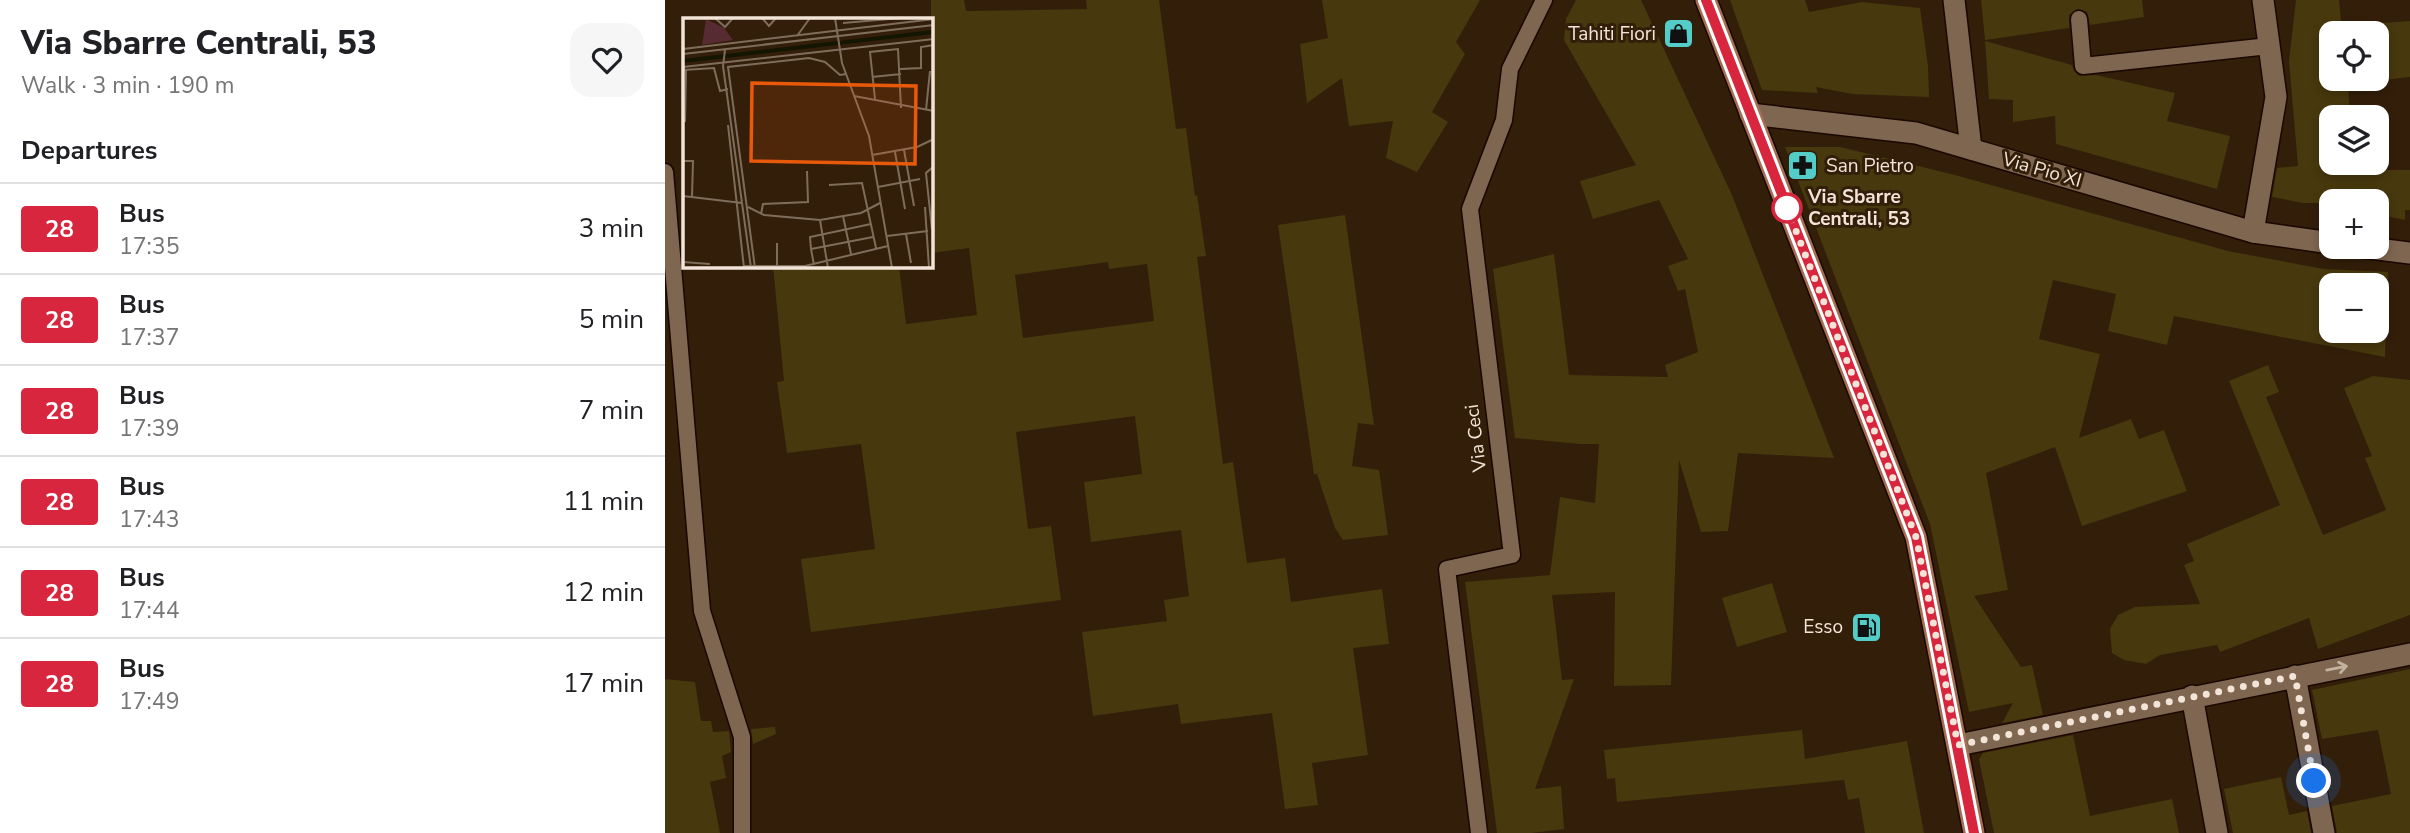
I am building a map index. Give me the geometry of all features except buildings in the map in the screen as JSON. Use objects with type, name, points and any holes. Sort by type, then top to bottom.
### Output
[{"type":"street","points":[[1706,0],[1916,537],[1974,833]]},
{"type":"street","points":[[1954,0],[1971,149]]},
{"type":"street","points":[[2253,232],[2276,97],[2263,0]]},
{"type":"street","name":"Via Pio XI","points":[[1751,114],[1916,133],[2253,232],[2319,241]]},
{"type":"street","points":[[2389,250],[2410,253]]},
{"type":"street","points":[[1958,745],[2410,654]]},
{"type":"street","points":[[2295,676],[2324,833]]},
{"type":"street","points":[[2192,696],[2217,833]]},
{"type":"lane","name":"Via Ceci","points":[[1479,833],[1447,569],[1512,555],[1470,209],[1504,120],[1510,69],[1544,0]]},
{"type":"lane","points":[[2079,19],[2083,66],[2269,46]]},
{"type":"lane","points":[[665,172],[702,611],[742,737],[742,833]]},
{"type":"bus line","name":"28","points":[[1706,0],[1916,537],[1974,833]]},
{"type":"place","name":"Tahiti Fiori","points":[[1679,34]]},
{"type":"place","name":"San Pietro","points":[[1803,166]]},
{"type":"place","name":"Via Sbarre Centrali, 53","points":[[1787,208]]},
{"type":"place","name":"Esso","points":[[1866,627]]},
{"type":"route","points":[[1787,208],[1916,537],[1958,745],[2295,676],[2314,781]]}]
